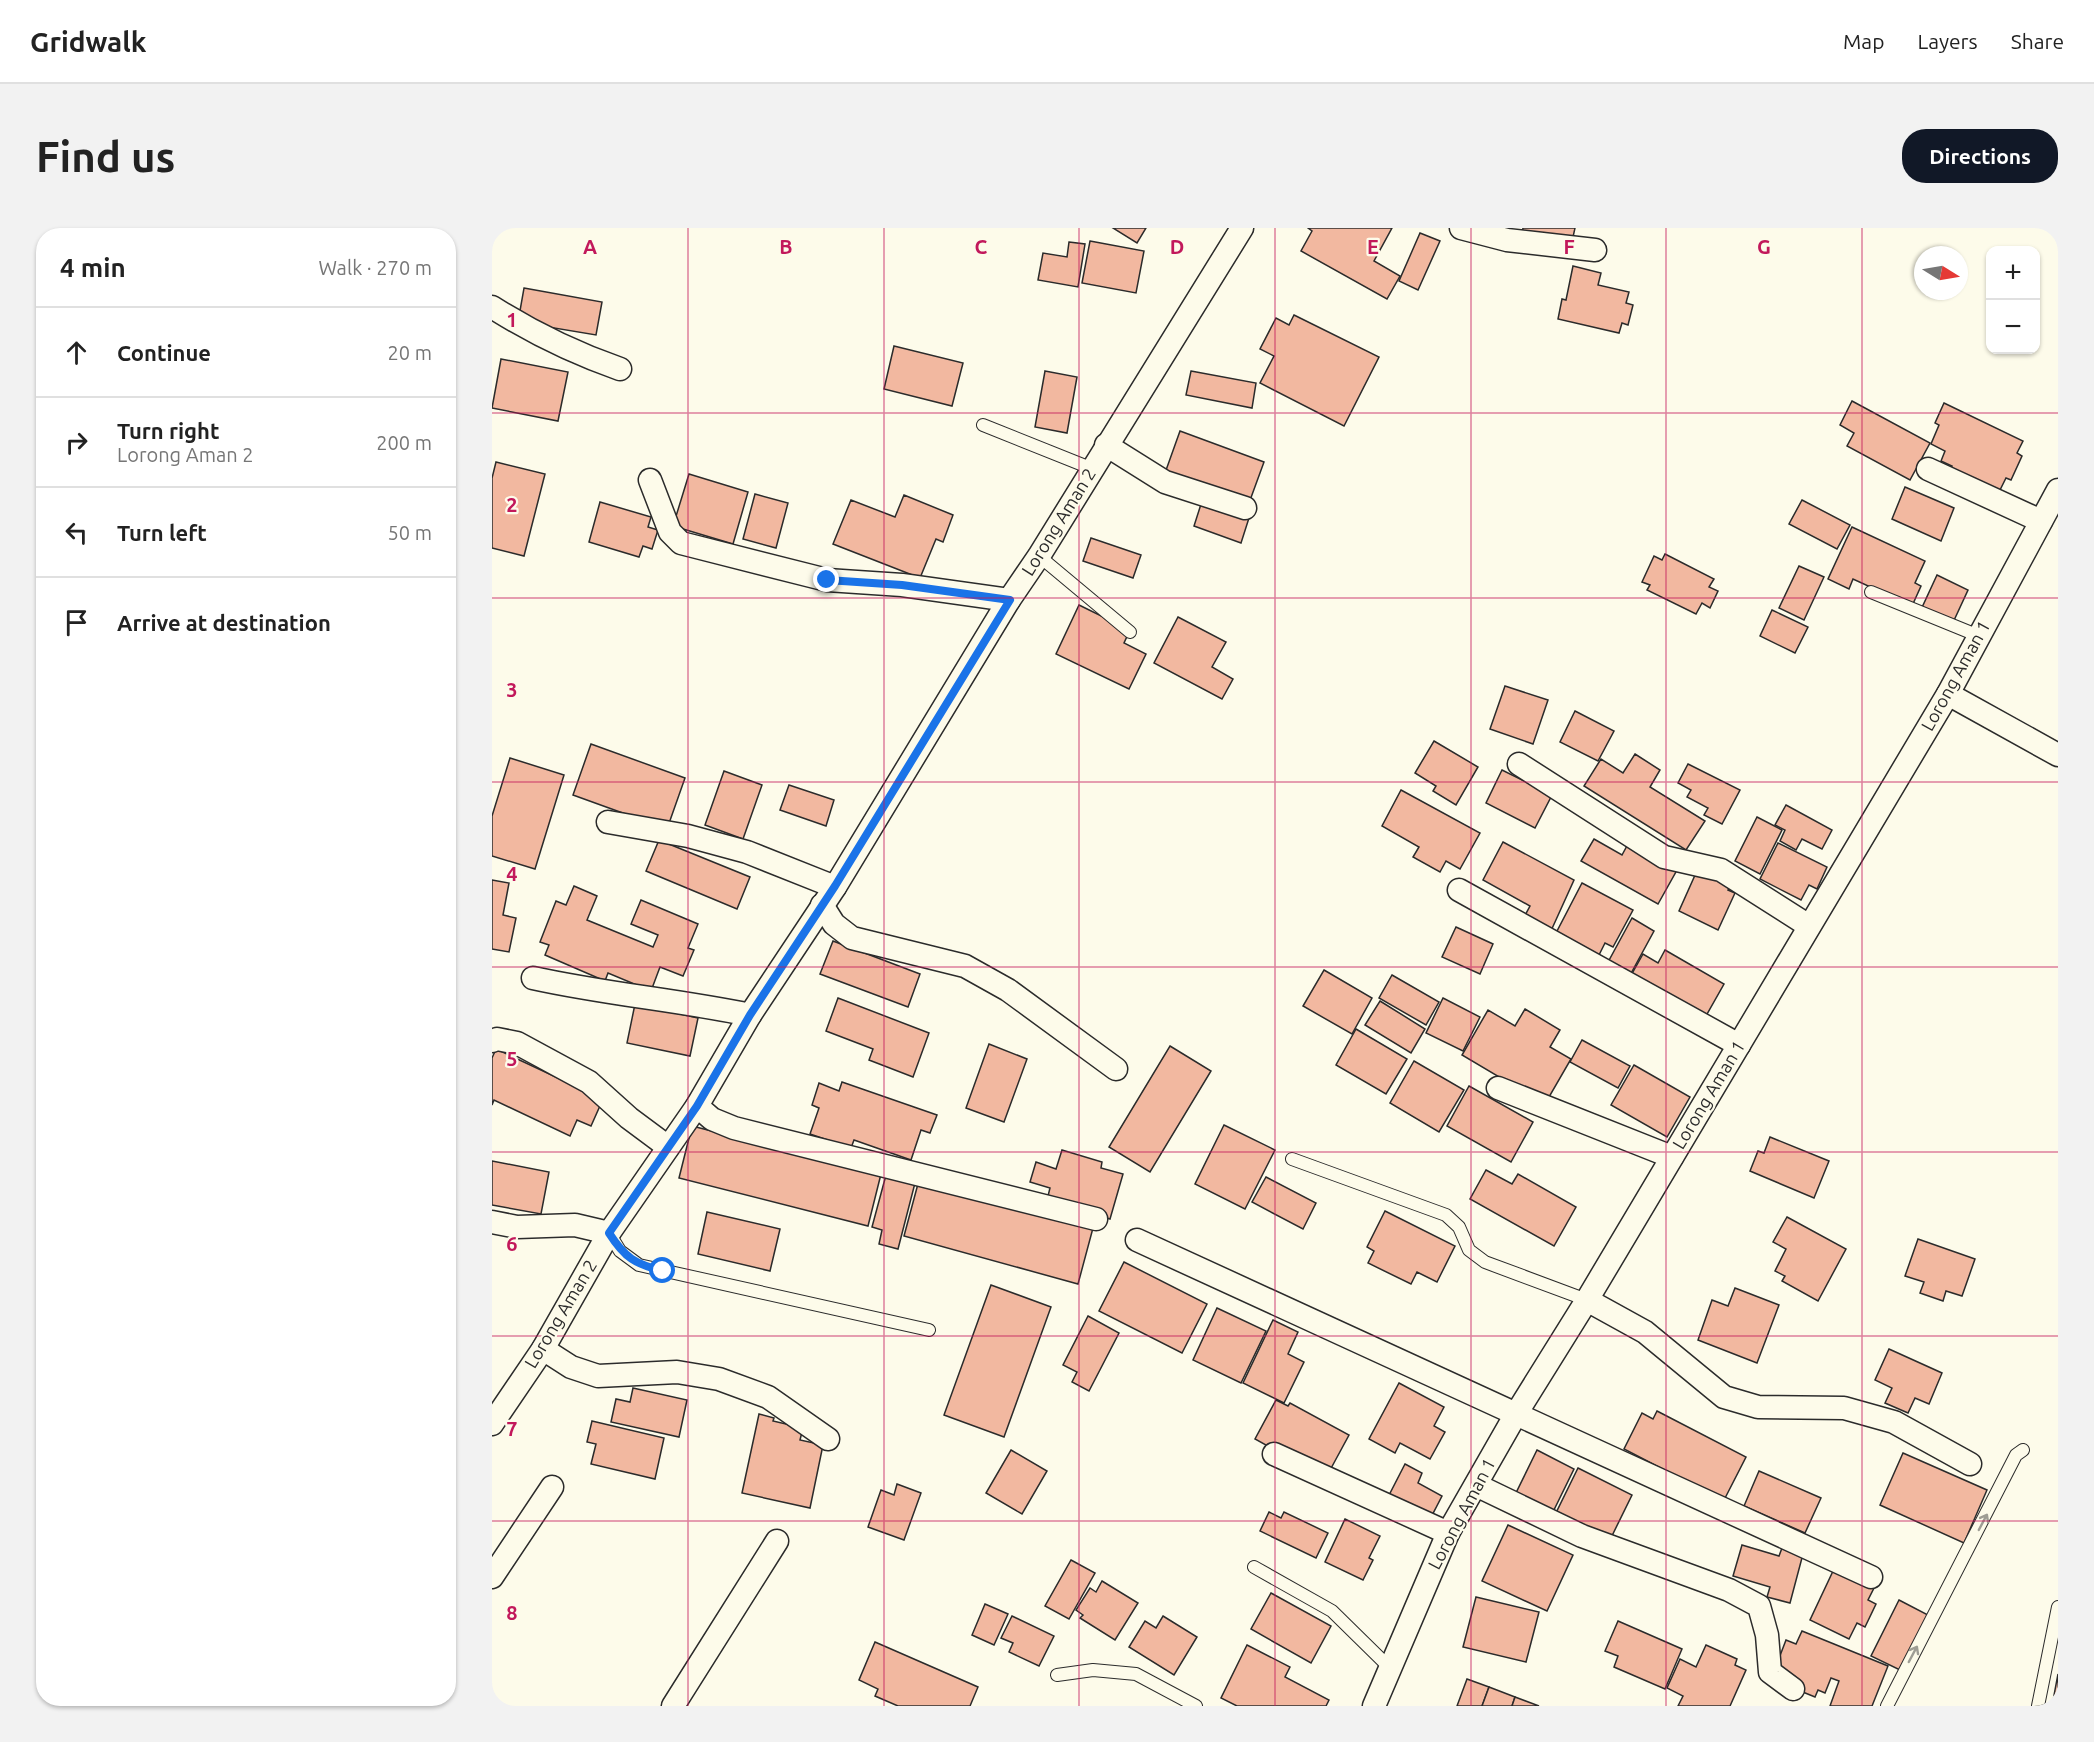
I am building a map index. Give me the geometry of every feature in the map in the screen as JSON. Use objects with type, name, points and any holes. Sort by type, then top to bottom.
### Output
[{"type":"street","name":"Lorong Aman 2","points":[[492,1424],[543,1349],[609,1233],[697,1106],[750,1015],[828,896],[1242,228]]},
{"type":"street","points":[[1461,228],[1507,240],[1595,250]]},
{"type":"street","points":[[492,307],[535,334],[579,355],[620,369]]},
{"type":"street","points":[[1106,445],[1165,482],[1245,508]]},
{"type":"street","points":[[1928,469],[2042,521]]},
{"type":"street","points":[[650,480],[670,532],[681,543],[827,580],[902,585],[1010,600]]},
{"type":"street","name":"Lorong Aman 1","points":[[1374,1706],[1448,1533],[1516,1414],[1587,1300],[1948,694],[2058,490]]},
{"type":"street","points":[[1948,694],[2058,755]]},
{"type":"street","points":[[1519,764],[1664,857],[1721,870],[1809,926]]},
{"type":"street","points":[[608,822],[688,836],[747,852],[828,896],[834,924],[852,938],[965,966],[1008,990],[1116,1069]]},
{"type":"street","points":[[1459,890],[1739,1045]]},
{"type":"street","points":[[533,978],[592,991],[700,1005],[750,1015]]},
{"type":"street","points":[[492,1041],[497,1039],[517,1043],[589,1082],[629,1118],[668,1147]]},
{"type":"street","points":[[1498,1088],[1672,1157]]},
{"type":"street","points":[[697,1106],[712,1119],[734,1128],[1096,1219]]},
{"type":"street","points":[[492,1222],[517,1227],[575,1225],[609,1233]]},
{"type":"street","points":[[1137,1240],[1871,1577]]},
{"type":"street","points":[[1587,1300],[1645,1332],[1724,1397],[1758,1407],[1844,1408],[1894,1422],[1970,1464]]},
{"type":"street","points":[[543,1349],[571,1367],[597,1376],[677,1372],[719,1379],[768,1397],[828,1439]]},
{"type":"street","points":[[1274,1454],[1448,1533]]},
{"type":"street","points":[[1476,1485],[1582,1536],[1729,1590],[1759,1606],[1767,1635],[1770,1671],[1793,1689]]},
{"type":"street","points":[[492,1576],[552,1486]]},
{"type":"street","points":[[673,1706],[777,1541]]},
{"type":"lane","points":[[983,425],[1093,469]]},
{"type":"lane","points":[[1039,556],[1130,632]]},
{"type":"lane","points":[[1871,592],[1979,636]]},
{"type":"lane","points":[[1292,1159],[1446,1215],[1459,1227],[1469,1250],[1485,1262],[1587,1300]]},
{"type":"lane","points":[[609,1233],[620,1251],[639,1265],[929,1330]]},
{"type":"lane","points":[[1887,1706],[2016,1455],[2024,1450]]},
{"type":"lane","points":[[1254,1567],[1332,1611],[1390,1668]]},
{"type":"lane","points":[[2038,1706],[2058,1607]]},
{"type":"lane","points":[[1057,1675],[1093,1670],[1136,1674],[1196,1706]]},
{"type":"building","points":[[1113,228],[1146,228],[1137,243]]},
{"type":"building","points":[[1308,228],[1392,228],[1374,261],[1400,276],[1387,299],[1301,251],[1312,231]]},
{"type":"building","points":[[1523,228],[1575,228],[1571,246],[1522,234]]},
{"type":"building","points":[[1420,233],[1440,241],[1418,290],[1399,281]]},
{"type":"building","points":[[1090,241],[1144,251],[1136,293],[1082,283]]},
{"type":"building","points":[[1069,242],[1085,244],[1078,287],[1038,280],[1043,253],[1067,257]]},
{"type":"building","points":[[1573,266],[1601,273],[1598,285],[1629,292],[1626,303],[1633,305],[1628,325],[1622,323],[1619,333],[1558,319],[1562,299],[1566,300]]},
{"type":"building","points":[[524,288],[602,302],[596,335],[518,322]]},
{"type":"building","points":[[1294,315],[1379,357],[1344,426],[1260,383],[1274,356],[1260,349],[1276,318],[1289,325]]},
{"type":"building","points":[[894,346],[963,363],[952,406],[884,389]]},
{"type":"building","points":[[501,359],[568,372],[558,421],[492,408]]},
{"type":"building","points":[[1045,371],[1077,377],[1067,433],[1035,427]]},
{"type":"building","points":[[1191,371],[1256,383],[1252,408],[1186,395]]},
{"type":"building","points":[[1852,401],[1930,443],[1910,480],[1847,446],[1854,433],[1840,425]]},
{"type":"building","points":[[1944,403],[2023,441],[2017,453],[2022,456],[2011,480],[2006,478],[1998,494],[1949,471],[1952,466],[1941,461],[1945,451],[1931,444],[1939,425],[1935,423]]},
{"type":"building","points":[[1180,431],[1264,462],[1249,503],[1165,473]]},
{"type":"building","points":[[496,462],[545,474],[524,556],[492,548],[492,478]]},
{"type":"building","points":[[689,474],[748,492],[733,544],[673,526]]},
{"type":"building","points":[[1905,487],[1954,508],[1941,541],[1892,519]]},
{"type":"building","points":[[755,494],[788,503],[776,548],[743,539]]},
{"type":"building","points":[[904,495],[953,515],[943,542],[936,539],[920,578],[833,544],[851,500],[895,517]]},
{"type":"building","points":[[1802,500],[1850,525],[1837,549],[1789,524]]},
{"type":"building","points":[[1202,501],[1249,518],[1241,543],[1194,526]]},
{"type":"building","points":[[600,502],[651,517],[648,527],[658,530],[652,549],[643,546],[639,557],[589,542]]},
{"type":"building","points":[[1852,527],[1925,561],[1915,583],[1921,586],[1912,606],[1853,579],[1849,589],[1828,579]]},
{"type":"building","points":[[1091,538],[1141,555],[1133,578],[1083,561]]},
{"type":"building","points":[[1665,554],[1714,579],[1709,587],[1718,591],[1710,608],[1702,603],[1696,614],[1647,590],[1650,585],[1642,582],[1654,556],[1662,560]]},
{"type":"building","points":[[1799,566],[1824,577],[1804,620],[1779,608]]},
{"type":"building","points":[[1937,575],[1968,590],[1950,629],[1919,614]]},
{"type":"building","points":[[1079,605],[1130,630],[1124,643],[1146,654],[1129,689],[1056,654]]},
{"type":"building","points":[[1772,610],[1808,627],[1795,653],[1760,636]]},
{"type":"building","points":[[1178,617],[1226,642],[1212,667],[1233,679],[1222,699],[1154,663]]},
{"type":"building","points":[[1505,686],[1548,700],[1533,744],[1490,729]]},
{"type":"building","points":[[1575,711],[1614,731],[1598,761],[1560,742]]},
{"type":"building","points":[[1434,741],[1478,767],[1456,805],[1433,791],[1436,786],[1415,773]]},
{"type":"building","points":[[591,744],[685,778],[667,829],[573,795]]},
{"type":"building","points":[[1635,754],[1660,770],[1650,787],[1705,821],[1686,850],[1584,786],[1601,759],[1623,773]]},
{"type":"building","points":[[510,758],[564,775],[535,869],[492,856],[492,816]]},
{"type":"building","points":[[1688,764],[1740,790],[1722,824],[1704,815],[1708,808],[1687,797],[1691,790],[1678,783]]},
{"type":"building","points":[[1502,770],[1552,795],[1535,828],[1486,803]]},
{"type":"building","points":[[724,771],[762,785],[743,839],[705,825]]},
{"type":"building","points":[[789,785],[834,800],[826,826],[780,810]]},
{"type":"building","points":[[1401,790],[1480,833],[1460,869],[1446,861],[1440,872],[1413,857],[1419,847],[1382,826]]},
{"type":"building","points":[[1786,805],[1832,830],[1822,849],[1802,839],[1796,850],[1780,841],[1785,830],[1775,825]]},
{"type":"building","points":[[1757,817],[1782,830],[1760,874],[1735,861]]},
{"type":"building","points":[[1594,839],[1622,855],[1628,844],[1677,870],[1658,904],[1581,861]]},
{"type":"building","points":[[659,840],[750,877],[737,909],[646,871]]},
{"type":"building","points":[[1503,842],[1574,880],[1550,933],[1523,919],[1530,906],[1483,880]]},
{"type":"building","points":[[1778,843],[1827,867],[1817,889],[1809,885],[1801,900],[1760,879]]},
{"type":"building","points":[[1700,864],[1733,879],[1728,890],[1735,893],[1718,930],[1679,911]]},
{"type":"building","points":[[492,880],[509,883],[503,915],[516,918],[509,952],[492,949]]},
{"type":"building","points":[[1582,883],[1633,910],[1613,947],[1605,943],[1598,957],[1555,935]]},
{"type":"building","points":[[574,886],[597,896],[587,920],[653,947],[658,935],[631,924],[641,900],[698,924],[688,948],[694,950],[683,976],[660,967],[651,991],[608,973],[605,981],[545,955],[549,945],[540,942],[556,901],[566,905]]},
{"type":"building","points":[[1632,918],[1654,931],[1629,977],[1607,964]]},
{"type":"building","points":[[1456,927],[1493,944],[1480,974],[1442,957]]},
{"type":"building","points":[[833,941],[920,974],[908,1007],[820,974]]},
{"type":"building","points":[[1665,950],[1724,984],[1702,1023],[1629,979],[1643,954],[1658,963]]},
{"type":"building","points":[[1324,970],[1372,998],[1352,1034],[1303,1006]]},
{"type":"building","points":[[1392,975],[1439,1002],[1426,1025],[1379,998]]},
{"type":"building","points":[[838,998],[929,1033],[913,1077],[869,1060],[873,1049],[826,1031]]},
{"type":"building","points":[[1443,998],[1480,1017],[1463,1051],[1426,1033]]},
{"type":"building","points":[[1380,1001],[1425,1029],[1411,1053],[1365,1025]]},
{"type":"building","points":[[635,1004],[698,1018],[690,1056],[627,1043]]},
{"type":"building","points":[[1525,1009],[1560,1030],[1550,1047],[1571,1059],[1545,1104],[1462,1055],[1488,1010],[1515,1026]]},
{"type":"building","points":[[1356,1029],[1407,1059],[1386,1094],[1336,1065]]},
{"type":"building","points":[[1582,1040],[1630,1066],[1618,1088],[1570,1062]]},
{"type":"building","points":[[989,1044],[1027,1059],[1004,1122],[966,1108]]},
{"type":"building","points":[[1170,1046],[1211,1071],[1150,1172],[1109,1147]]},
{"type":"building","points":[[496,1049],[603,1099],[591,1126],[577,1120],[570,1136],[494,1100],[492,1105],[492,1058]]},
{"type":"building","points":[[1414,1061],[1464,1090],[1439,1132],[1390,1103]]},
{"type":"building","points":[[1634,1065],[1690,1097],[1667,1137],[1611,1105]]},
{"type":"building","points":[[842,1082],[937,1115],[930,1133],[921,1130],[911,1160],[854,1140],[851,1148],[810,1134],[819,1108],[812,1105],[819,1083],[839,1091]]},
{"type":"building","points":[[1469,1086],[1533,1122],[1511,1162],[1447,1126]]},
{"type":"building","points":[[1224,1125],[1275,1150],[1245,1209],[1195,1184]]},
{"type":"building","points":[[692,1126],[881,1174],[868,1226],[679,1178]]},
{"type":"building","points":[[1770,1137],[1829,1161],[1814,1198],[1750,1171],[1758,1151],[1764,1153]]},
{"type":"building","points":[[1062,1150],[1102,1162],[1101,1168],[1123,1174],[1110,1219],[1047,1200],[1050,1188],[1030,1182],[1036,1162],[1056,1169]]},
{"type":"building","points":[[492,1161],[549,1172],[541,1214],[492,1205]]},
{"type":"building","points":[[1486,1170],[1512,1184],[1518,1174],[1576,1207],[1554,1246],[1470,1199]]},
{"type":"building","points":[[886,1175],[915,1183],[898,1249],[879,1244],[882,1230],[872,1227]]},
{"type":"building","points":[[1266,1177],[1316,1203],[1303,1229],[1252,1202]]},
{"type":"building","points":[[919,1180],[1093,1228],[1078,1284],[904,1236]]},
{"type":"building","points":[[1385,1211],[1455,1246],[1437,1282],[1417,1272],[1411,1284],[1368,1263],[1374,1251],[1367,1247]]},
{"type":"building","points":[[707,1212],[780,1229],[770,1271],[698,1254]]},
{"type":"building","points":[[1787,1217],[1846,1249],[1818,1301],[1782,1281],[1785,1276],[1775,1271],[1786,1249],[1773,1242]]},
{"type":"building","points":[[1918,1239],[1975,1259],[1962,1296],[1946,1291],[1943,1301],[1920,1293],[1924,1282],[1905,1276]]},
{"type":"building","points":[[1124,1262],[1207,1304],[1182,1353],[1099,1311]]},
{"type":"building","points":[[991,1285],[1051,1307],[1004,1437],[944,1415]]},
{"type":"building","points":[[1735,1288],[1779,1305],[1757,1363],[1698,1340],[1712,1300],[1728,1306]]},
{"type":"building","points":[[1217,1308],[1266,1331],[1241,1383],[1193,1360]]},
{"type":"building","points":[[1088,1316],[1119,1333],[1089,1391],[1072,1382],[1077,1372],[1063,1365]]},
{"type":"building","points":[[1273,1320],[1298,1332],[1288,1354],[1304,1362],[1284,1403],[1243,1383]]},
{"type":"building","points":[[1889,1349],[1942,1373],[1929,1404],[1915,1398],[1908,1413],[1885,1403],[1892,1388],[1875,1380]]},
{"type":"building","points":[[1399,1383],[1444,1407],[1434,1426],[1445,1432],[1430,1459],[1400,1443],[1395,1453],[1369,1439]]},
{"type":"building","points":[[633,1388],[687,1400],[679,1437],[611,1422],[616,1399],[630,1402]]},
{"type":"building","points":[[1276,1400],[1288,1406],[1290,1403],[1349,1435],[1329,1472],[1308,1468],[1255,1439]]},
{"type":"building","points":[[1657,1411],[1746,1457],[1721,1506],[1678,1477],[1624,1449],[1642,1413],[1653,1419]]},
{"type":"building","points":[[759,1414],[774,1418],[773,1421],[803,1428],[800,1440],[823,1445],[810,1508],[742,1493]]},
{"type":"building","points":[[592,1421],[664,1438],[655,1479],[591,1464],[596,1444],[587,1442]]},
{"type":"building","points":[[1011,1450],[1047,1471],[1022,1514],[986,1493]]},
{"type":"building","points":[[1537,1450],[1574,1469],[1549,1520],[1512,1501]]},
{"type":"building","points":[[1903,1453],[1987,1490],[1964,1543],[1880,1505]]},
{"type":"building","points":[[1405,1464],[1422,1473],[1418,1483],[1442,1496],[1426,1527],[1384,1505]]},
{"type":"building","points":[[1578,1468],[1632,1495],[1606,1548],[1552,1521]]},
{"type":"building","points":[[1759,1471],[1821,1498],[1805,1533],[1744,1506]]},
{"type":"building","points":[[897,1484],[921,1493],[904,1540],[868,1527],[881,1490],[894,1495]]},
{"type":"building","points":[[1269,1512],[1281,1518],[1284,1512],[1328,1533],[1316,1558],[1260,1531]]},
{"type":"building","points":[[1345,1519],[1380,1536],[1369,1558],[1373,1560],[1363,1580],[1325,1562]]},
{"type":"building","points":[[1508,1525],[1573,1555],[1547,1611],[1482,1581]]},
{"type":"building","points":[[1742,1545],[1779,1556],[1782,1548],[1803,1554],[1790,1603],[1767,1597],[1770,1587],[1733,1576]]},
{"type":"building","points":[[1071,1560],[1095,1573],[1069,1619],[1045,1606]]},
{"type":"building","points":[[1834,1569],[1874,1588],[1868,1600],[1876,1604],[1865,1627],[1857,1623],[1849,1639],[1810,1620]]},
{"type":"building","points":[[1102,1581],[1138,1603],[1115,1640],[1080,1618],[1083,1615],[1076,1610],[1090,1588],[1096,1592]]},
{"type":"building","points":[[1271,1593],[1331,1626],[1311,1663],[1251,1629]]},
{"type":"building","points":[[1476,1597],[1539,1612],[1526,1662],[1463,1647]]},
{"type":"building","points":[[1899,1600],[1928,1615],[1900,1670],[1871,1656]]},
{"type":"building","points":[[985,1604],[1008,1614],[994,1645],[972,1635]]},
{"type":"building","points":[[1012,1616],[1054,1636],[1039,1666],[1009,1652],[1013,1643],[1001,1638]]},
{"type":"building","points":[[1163,1616],[1197,1637],[1174,1675],[1129,1647],[1145,1621],[1156,1628]]},
{"type":"building","points":[[1618,1621],[1682,1649],[1665,1689],[1614,1667],[1618,1656],[1605,1651]]},
{"type":"building","points":[[1802,1631],[1888,1666],[1872,1706],[1830,1706],[1839,1681],[1831,1678],[1825,1693],[1818,1690],[1815,1697],[1771,1679],[1786,1640],[1796,1644]]},
{"type":"building","points":[[875,1642],[978,1687],[970,1706],[898,1706],[875,1696],[878,1689],[859,1680]]},
{"type":"building","points":[[1247,1645],[1290,1667],[1285,1677],[1329,1700],[1326,1706],[1237,1706],[1221,1698]]},
{"type":"building","points":[[1706,1645],[1737,1659],[1735,1665],[1746,1670],[1730,1706],[1678,1706],[1683,1696],[1667,1688],[1680,1659],[1696,1667]]},
{"type":"building","points":[[2058,1674],[2058,1706],[2052,1706]]},
{"type":"building","points":[[1467,1679],[1489,1687],[1482,1706],[1457,1706]]},
{"type":"building","points":[[1489,1687],[1515,1697],[1512,1706],[1482,1706]]},
{"type":"building","points":[[1515,1697],[1539,1706],[1512,1706]]},
{"type":"route","points":[[663,1271],[639,1265],[620,1251],[609,1233],[697,1106],[750,1015],[835,886],[1010,600],[902,585],[827,580]]}]
